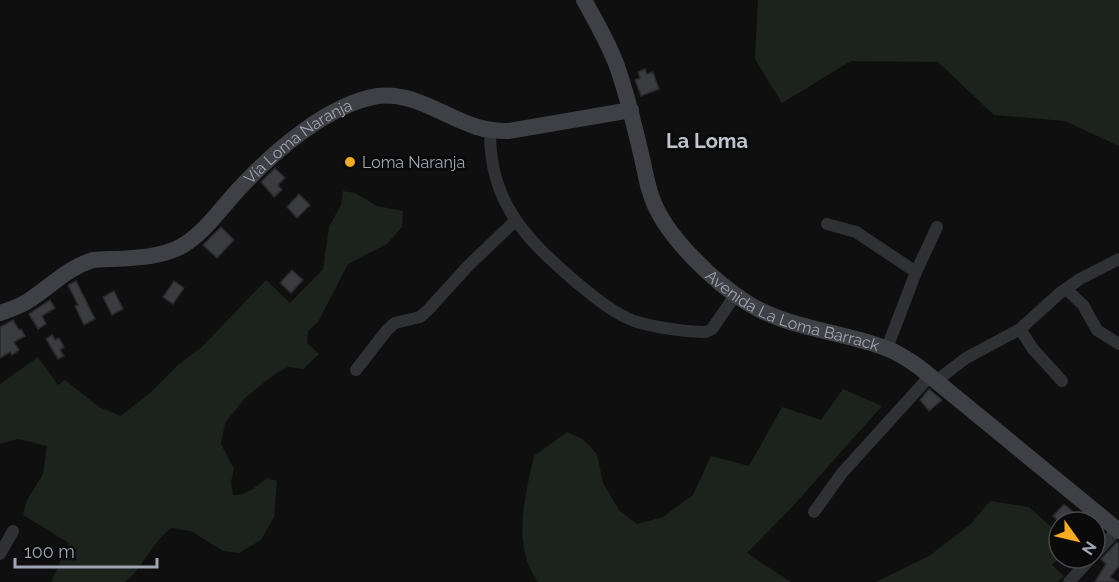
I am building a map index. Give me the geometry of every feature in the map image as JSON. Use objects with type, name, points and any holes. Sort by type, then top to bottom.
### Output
[{"type":"main road","name":"Avenida La Loma Barrack","points":[[584,0],[618,67],[652,197],[659,214],[690,253],[735,294],[767,314],[887,348],[903,356],[1118,531]]},
{"type":"main road","name":"Vía Loma Naranja","points":[[0,313],[29,301],[73,268],[84,263],[93,260],[152,255],[182,246],[208,224],[267,160],[324,116],[346,105],[378,96],[399,97],[490,130],[521,130],[631,110]]},
{"type":"street","points":[[490,130],[495,175],[515,221],[543,253],[584,289],[616,312],[633,320],[706,332],[712,329],[735,294]]},
{"type":"street","points":[[356,370],[387,330],[395,323],[420,317],[515,221]]},
{"type":"street","points":[[827,224],[856,232],[916,272]]},
{"type":"street","points":[[887,348],[916,272],[937,227]]},
{"type":"street","points":[[813,512],[842,473],[933,379],[1020,329],[1080,279],[1119,259]]},
{"type":"street","points":[[1066,289],[1083,305],[1097,330],[1119,344]]},
{"type":"street","points":[[1020,329],[1033,349],[1062,381]]},
{"type":"street","points":[[0,554],[13,531]]},
{"type":"street","points":[[1107,542],[1118,531]]},
{"type":"street","points":[[1069,582],[1080,570]]},
{"type":"shaded area","points":[[758,0],[1119,0],[1119,146],[1065,121],[994,115],[938,62],[851,61],[782,103],[755,59]]},
{"type":"shaded area","points":[[343,191],[355,193],[377,206],[403,211],[402,227],[387,244],[348,264],[318,322],[308,331],[307,343],[319,354],[303,369],[288,367],[275,374],[245,398],[225,423],[221,444],[234,469],[231,482],[233,495],[247,492],[267,478],[277,481],[274,517],[261,540],[239,553],[223,551],[191,531],[171,528],[158,540],[138,569],[125,582],[51,582],[69,543],[23,515],[27,500],[43,474],[47,446],[18,439],[0,444],[0,384],[38,357],[58,385],[65,380],[99,407],[121,416],[151,392],[178,365],[202,347],[266,280],[290,303],[323,269],[329,227],[341,205]]},
{"type":"shaded area","points":[[843,389],[882,406],[793,506],[747,553],[791,582],[538,582],[530,567],[522,537],[527,488],[534,456],[567,432],[583,439],[597,454],[603,483],[619,510],[637,524],[663,517],[693,495],[711,456],[749,466],[782,407],[821,420]]},
{"type":"shaded area","points":[[990,501],[1029,507],[1047,523],[1047,570],[1057,570],[1064,576],[1058,582],[876,582],[929,556],[971,524]]},
{"type":"building","points":[[645,69],[647,74],[653,72],[659,89],[641,96],[635,80],[640,78],[638,72]]},
{"type":"building","points":[[275,168],[285,178],[278,185],[282,190],[274,197],[261,182]]},
{"type":"building","points":[[299,194],[310,205],[297,218],[287,207]]},
{"type":"building","points":[[221,227],[234,240],[217,258],[203,245]]},
{"type":"building","points":[[292,270],[303,280],[291,293],[280,283]]},
{"type":"building","points":[[76,281],[95,319],[84,325],[75,306],[78,305],[68,285]]},
{"type":"building","points":[[174,281],[184,288],[173,304],[163,297]]},
{"type":"building","points":[[114,291],[123,309],[112,315],[103,297]]},
{"type":"building","points":[[50,300],[55,308],[42,316],[46,324],[38,329],[29,314]]},
{"type":"building","points":[[13,320],[25,336],[14,342],[19,350],[12,355],[10,352],[0,358],[0,327]]},
{"type":"building","points":[[52,335],[55,340],[59,338],[64,347],[60,350],[64,356],[58,359],[46,339]]},
{"type":"building","points":[[929,389],[942,400],[929,411],[920,400]]},
{"type":"building","points":[[1064,504],[1071,510],[1058,510]]},
{"type":"building","points":[[1117,542],[1119,544],[1119,566],[1110,577],[1118,582],[1095,582],[1102,570],[1107,570],[1107,553]]},
{"type":"place","name":"Loma Naranja","points":[[350,162]]},
{"type":"district","name":"La Loma","points":[[707,141]]}]
